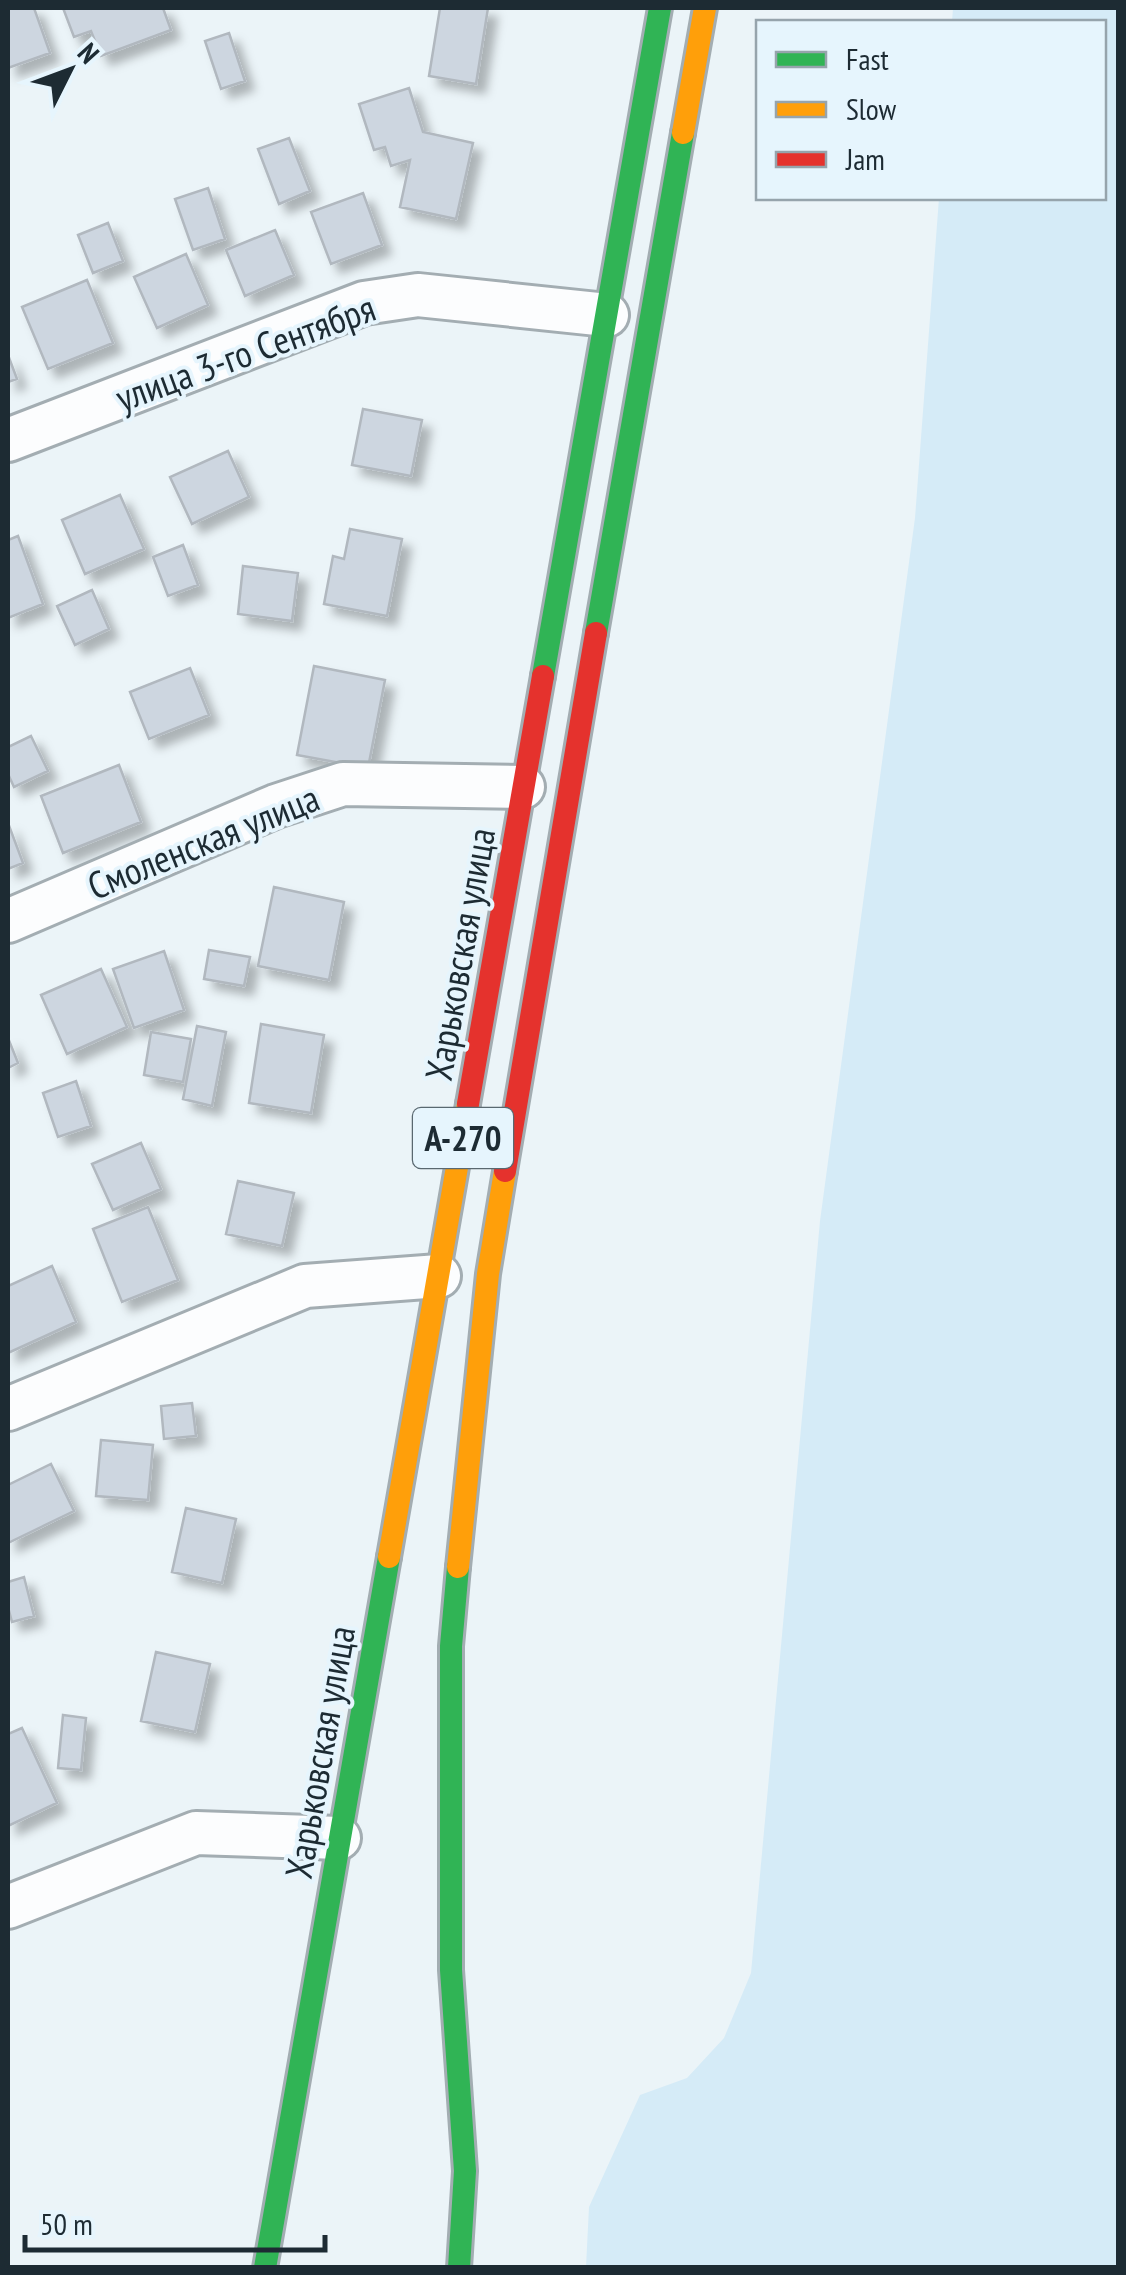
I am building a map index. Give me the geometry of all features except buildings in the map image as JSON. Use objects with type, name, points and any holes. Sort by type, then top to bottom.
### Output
[{"type":"highway","name":"Харьковская улица","points":[[265,2268],[660,8]]},
{"type":"highway","name":"А-270","points":[[458,2268],[465,2172],[451,1970],[451,1646],[488,1274],[705,8]]},
{"type":"street","name":"улица 3-го Сентября","points":[[8,440],[364,302],[418,295],[608,316]]},
{"type":"street","name":"Смоленская улица","points":[[8,922],[276,806],[344,784],[523,787]]},
{"type":"street","points":[[8,1409],[305,1286],[439,1276]]},
{"type":"street","points":[[8,1907],[196,1833],[339,1838]]},
{"type":"shaded area","points":[[953,8],[1118,8],[1118,2267],[586,2267],[589,2207],[640,2095],[687,2078],[724,2038],[751,1973],[820,1221],[915,518],[939,200],[1106,200],[1106,20],[952,20]]},
{"type":"traffic: fast","points":[[543,676],[660,8]]},
{"type":"traffic: fast","points":[[596,633],[683,133]]},
{"type":"traffic: fast","points":[[265,2268],[389,1557]]},
{"type":"traffic: fast","points":[[458,1567],[451,1646],[451,1970],[465,2171],[459,2268]]},
{"type":"traffic: slow","points":[[683,133],[705,8]]},
{"type":"traffic: slow","points":[[389,1557],[468,1104]]},
{"type":"traffic: slow","points":[[458,1567],[488,1274],[505,1171]]},
{"type":"traffic: jam","points":[[505,1171],[596,633]]},
{"type":"traffic: jam","points":[[468,1104],[543,676]]}]
